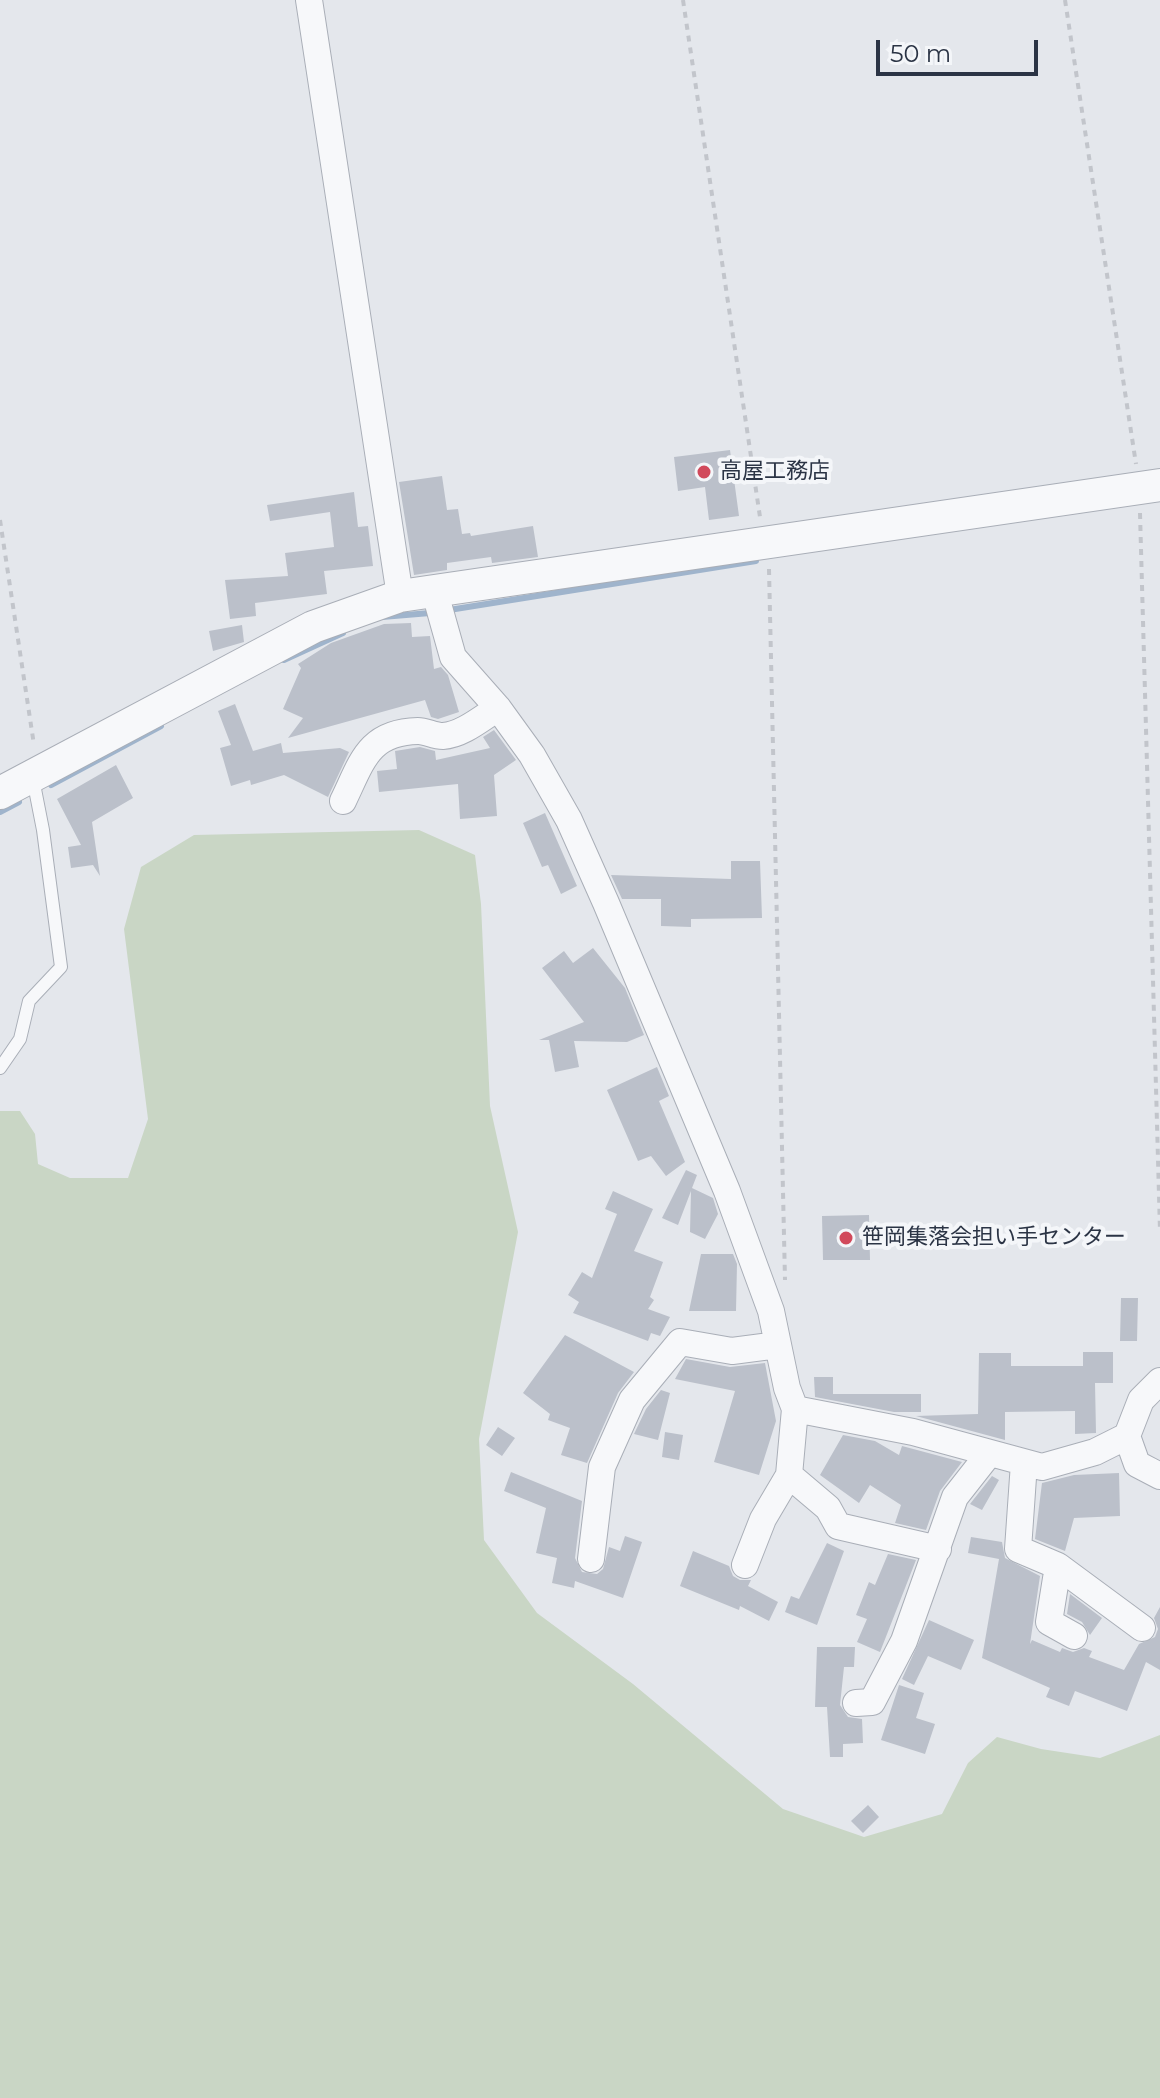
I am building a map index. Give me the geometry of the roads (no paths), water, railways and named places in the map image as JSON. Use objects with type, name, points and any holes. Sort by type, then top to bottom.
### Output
[{"type":"street","points":[[309,0],[400,596]]},
{"type":"street","points":[[0,793],[313,627],[400,596],[1150,487]]},
{"type":"street","points":[[435,593],[453,657],[498,708],[532,755],[569,820],[727,1191],[771,1311],[795,1409],[789,1475],[763,1519],[745,1565]]},
{"type":"street","points":[[343,801],[368,748],[389,735],[421,731],[443,736],[466,728],[498,708]]},
{"type":"street","points":[[591,1559],[602,1467],[632,1400],[680,1342],[732,1351],[778,1345]]},
{"type":"street","points":[[1160,1381],[1141,1400],[1127,1436],[1137,1464],[1160,1476]]},
{"type":"street","points":[[795,1409],[913,1432],[988,1455],[1042,1467],[1095,1452],[1127,1436]]},
{"type":"street","points":[[856,1703],[872,1702],[904,1641],[955,1497],[988,1455]]},
{"type":"street","points":[[1024,1463],[1018,1549],[1058,1566],[1142,1628]]},
{"type":"street","points":[[789,1475],[828,1508],[838,1526],[938,1549]]},
{"type":"street","points":[[1058,1566],[1049,1622],[1074,1636]]},
{"type":"lane","points":[[0,1068],[20,1039],[29,1001],[61,967],[37,773]]},
{"type":"waterway","points":[[449,610],[756,561]]},
{"type":"waterway","points":[[382,617],[430,613]]},
{"type":"waterway","points":[[284,660],[343,633]]},
{"type":"waterway","points":[[51,785],[161,726]]},
{"type":"waterway","points":[[0,812],[19,802]]},
{"type":"place","name":"高屋工務店","points":[[704,472]]},
{"type":"place","name":"笹岡集落会担い手センター","points":[[846,1238]]}]
